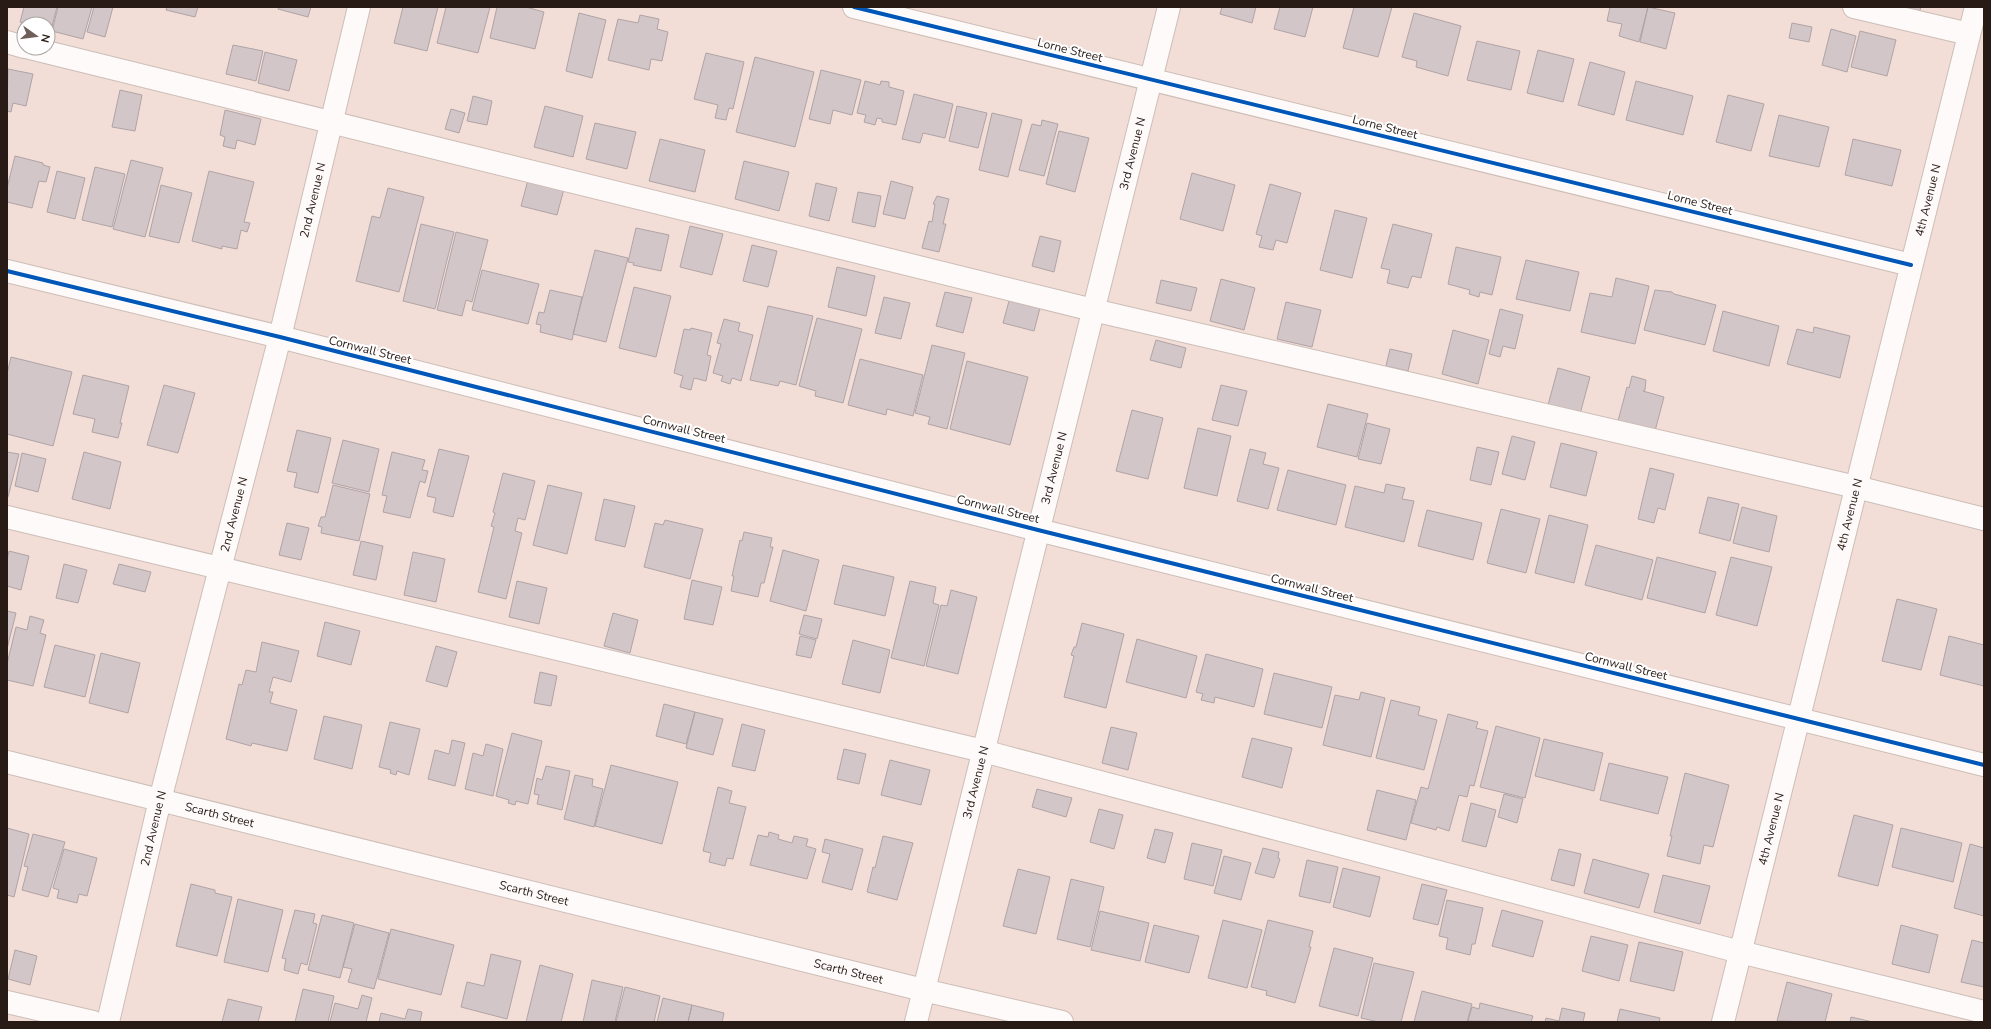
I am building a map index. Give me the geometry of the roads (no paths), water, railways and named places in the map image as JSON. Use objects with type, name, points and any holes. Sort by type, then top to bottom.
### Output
[{"type":"street","name":"2nd Avenue N","points":[[108,1022],[160,800],[280,337],[359,7]]},
{"type":"street","name":"Lorne Street","points":[[854,7],[1911,265]]},
{"type":"street","name":"3rd Avenue N","points":[[916,1022],[1169,7]]},
{"type":"street","points":[[1854,7],[1969,34]]},
{"type":"street","name":"4th Avenue N","points":[[1723,1022],[1976,7]]},
{"type":"street","points":[[56,55],[332,124],[1093,310],[1856,486],[1984,519]]},
{"type":"street","name":"Cornwall Street","points":[[7,271],[280,337],[1038,530],[1984,765]]},
{"type":"street","points":[[7,517],[983,751],[1740,952],[1984,1012]]},
{"type":"street","name":"Scarth Street","points":[[7,762],[924,990],[1062,1022]]},
{"type":"street","points":[[7,1002],[93,1022]]}]
